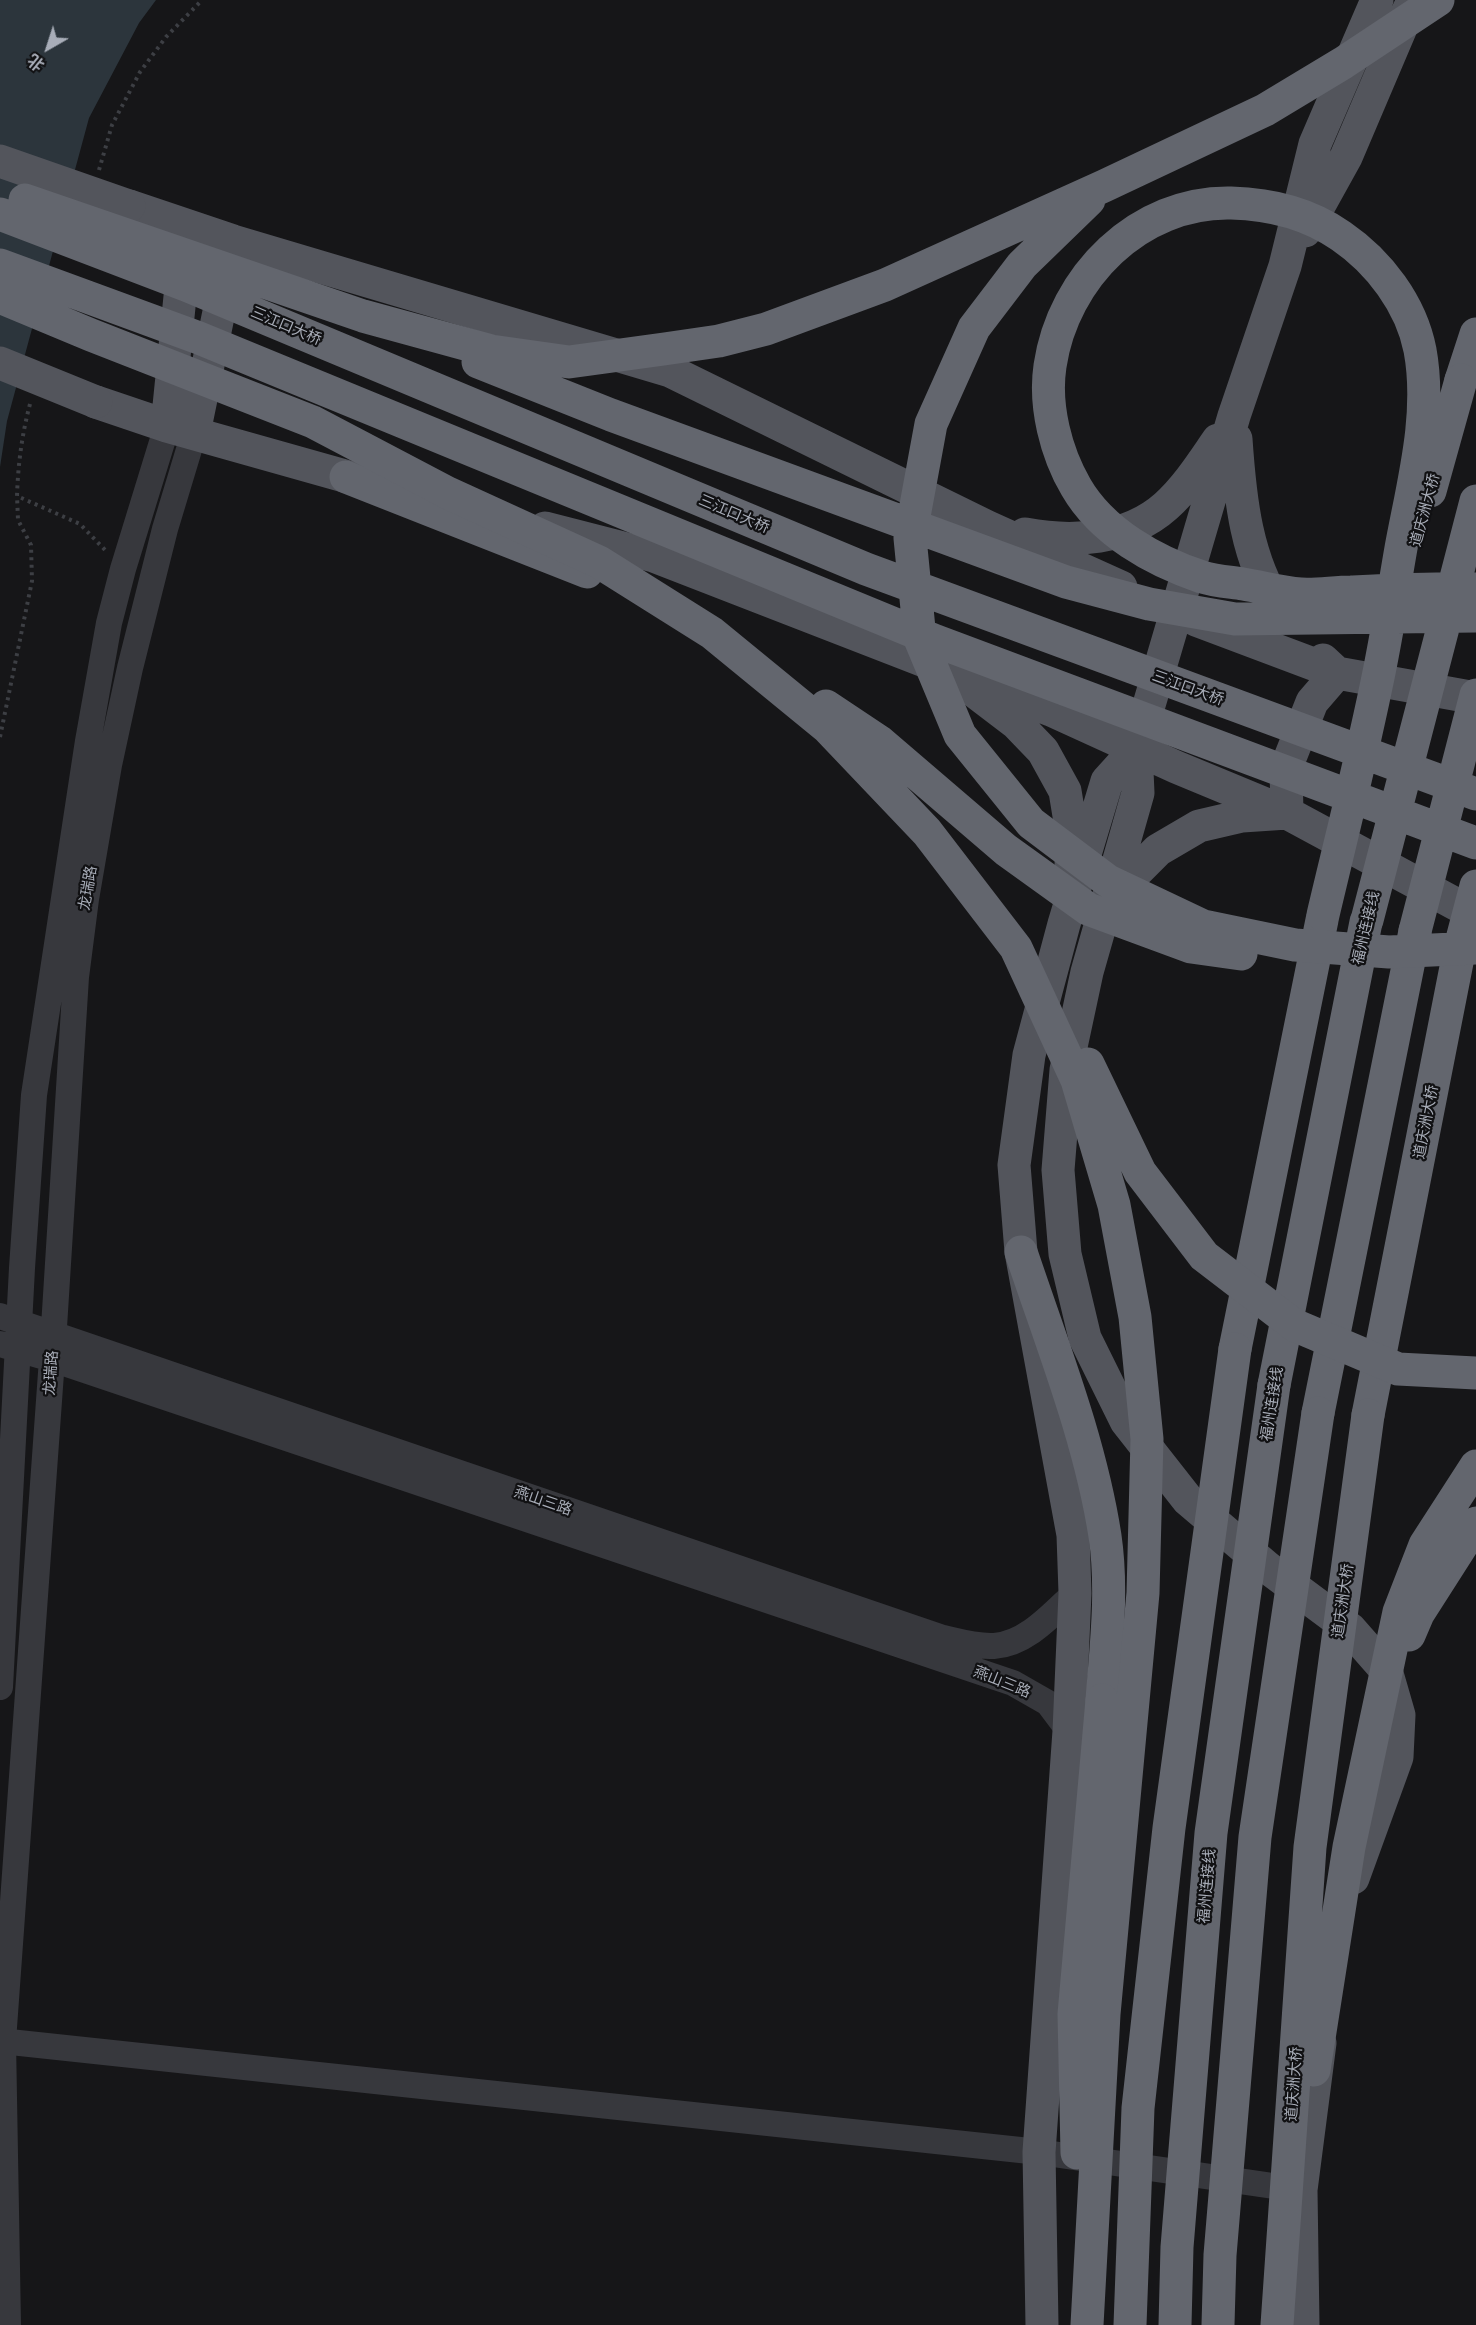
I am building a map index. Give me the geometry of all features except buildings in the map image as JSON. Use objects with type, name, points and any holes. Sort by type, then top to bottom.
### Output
[{"type":"highway","points":[[363,316],[492,351],[569,362],[719,341],[766,329],[885,285],[1265,110],[1353,57],[1438,0]]},
{"type":"highway","points":[[1104,186],[1022,266],[974,328],[931,424],[910,538],[920,639],[960,735],[1031,823],[1108,881],[1203,926],[1295,945],[1389,952]]},
{"type":"highway","points":[[0,191],[363,316],[611,415],[1066,582],[1149,604],[1235,619],[1476,616]]},
{"type":"highway","points":[[1130,2325],[1138,2108],[1169,1828],[1235,1349],[1323,915],[1376,688],[1390,608],[1392,597],[1395,586],[1413,484],[1424,413],[1424,381],[1419,345],[1406,309],[1386,278],[1357,247],[1326,225],[1291,210],[1253,203],[1212,202],[1175,211],[1138,227],[1112,248],[1088,273],[1072,301],[1059,333],[1050,367],[1050,404],[1057,445],[1076,488],[1106,525],[1152,556],[1205,578],[1300,594],[1323,593],[1394,590],[1405,590],[1440,588],[1476,589]]},
{"type":"highway","name":"三江口大桥","points":[[0,214],[186,285],[866,569],[1476,794]]},
{"type":"highway","points":[[0,265],[199,338],[936,641],[1476,843]]},
{"type":"highway","points":[[0,297],[313,422],[447,493],[599,562],[712,633],[828,728],[927,832],[1016,948],[1093,1072],[1140,1172],[1204,1256],[1294,1325],[1398,1369],[1476,1372]]},
{"type":"highway","name":"道庆洲大桥","points":[[1376,688],[1461,380],[1476,334]]},
{"type":"highway","points":[[346,477],[594,575],[755,659],[880,742],[1006,850],[1088,909],[1191,948],[1292,960],[1468,947]]},
{"type":"highway","name":"福州连接线","points":[[1175,2325],[1177,2247],[1211,1833],[1274,1385],[1367,920],[1476,501]]},
{"type":"highway","points":[[1218,2325],[1220,2255],[1255,1838],[1318,1413],[1415,932],[1476,697]]},
{"type":"highway","name":"道庆洲大桥","points":[[1278,2325],[1310,1847],[1368,1415],[1468,947],[1476,886]]},
{"type":"highway","points":[[1016,948],[1077,1080],[1114,1205],[1135,1317],[1147,1439],[1143,1593],[1104,2014],[1087,2325]]},
{"type":"highway","points":[[1021,1252],[1090,1459],[1105,1538],[1109,1606],[1074,2014],[1082,2325]]},
{"type":"highway","points":[[1280,2285],[1349,1847],[1398,1612],[1425,1545],[1476,1466]]},
{"type":"highway","points":[[1376,1721],[1418,1614],[1476,1523]]},
{"type":"main road","points":[[1304,2325],[1301,2190],[1331,1958],[1354,1874],[1397,1757],[1399,1715],[1386,1670],[1350,1629],[1268,1568],[1188,1500],[1126,1420],[1085,1338],[1065,1254],[1058,1170],[1066,1070],[1096,941],[1138,793],[1136,749],[1178,613],[1234,416],[1285,266],[1315,144],[1377,0]]},
{"type":"main road","points":[[1285,266],[1346,158],[1413,0]]},
{"type":"main road","points":[[0,161],[233,241],[670,371],[988,527],[1178,613],[1337,673],[1476,697]]},
{"type":"main road","points":[[180,429],[187,225]]},
{"type":"main road","points":[[180,429],[233,241]]},
{"type":"main road","points":[[0,363],[96,402],[180,429],[346,477],[654,556],[1051,710],[1287,813],[1476,915]]},
{"type":"main road","points":[[988,527],[1050,539],[1093,538],[1134,526],[1165,507],[1192,478],[1234,416]]},
{"type":"main road","points":[[1234,416],[1240,494],[1251,547],[1269,595],[1298,637],[1337,673]]},
{"type":"main road","points":[[888,647],[977,693],[1017,724],[1043,751],[1065,792],[1072,834],[1064,924]]},
{"type":"main road","points":[[1287,813],[1286,768],[1312,702],[1337,673]]},
{"type":"main road","points":[[1042,2325],[1039,2152],[1069,1731],[1075,1593],[1073,1535],[1021,1252],[1014,1165],[1029,1055],[1064,924],[1107,781],[1136,749]]},
{"type":"main road","points":[[1096,941],[1128,880],[1158,850],[1198,826],[1242,816],[1287,813]]},
{"type":"main road","points":[[1053,963],[1088,972]]},
{"type":"street","name":"龙瑞路","points":[[0,1688],[10,1320],[22,1268],[34,1095],[88,741],[110,623],[123,569],[180,429]]},
{"type":"street","name":"龙瑞路","points":[[8,2325],[1,2041],[53,1347],[76,978],[86,899],[109,765],[130,668],[165,530],[180,429]]},
{"type":"street","name":"燕山三路","points":[[10,1320],[53,1347],[1013,1683],[1048,1704],[1069,1731]]},
{"type":"street","name":"燕山三路","points":[[10,1346],[53,1347],[943,1638],[971,1645],[996,1646],[1016,1641],[1036,1629],[1075,1593]]},
{"type":"street","points":[[1,2041],[1039,2152],[1301,2190]]},
{"type":"path","points":[[0,736],[32,581],[31,544],[18,520],[17,496]]},
{"type":"shaded area","points":[[0,0],[156,0],[139,23],[89,118],[7,421],[0,467]]}]
